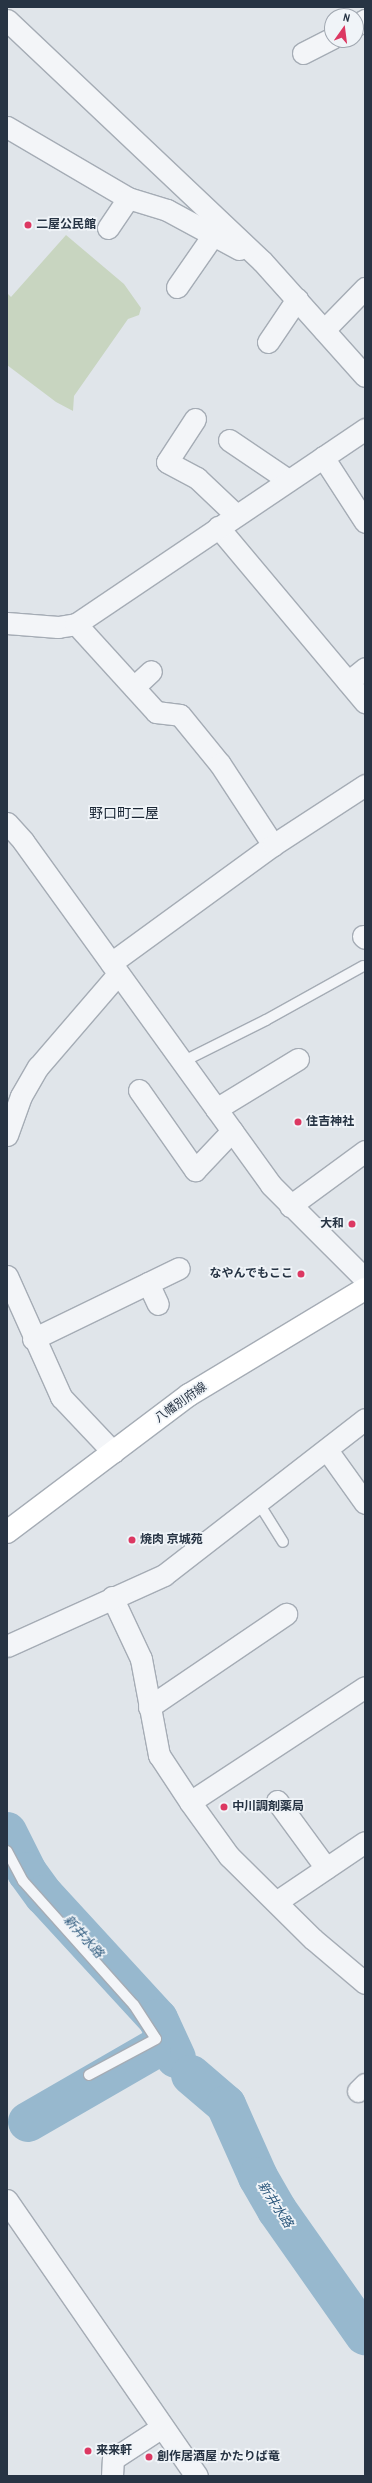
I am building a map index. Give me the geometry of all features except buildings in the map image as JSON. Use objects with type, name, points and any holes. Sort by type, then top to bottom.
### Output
[{"type":"main road","name":"八幡別府線","points":[[7,1532],[189,1395],[365,1289]]},
{"type":"street","points":[[19,7],[7,20],[262,261],[365,376]]},
{"type":"street","points":[[303,53],[324,42]]},
{"type":"street","points":[[7,127],[128,198],[167,210],[262,261]]},
{"type":"street","points":[[108,228],[128,198]]},
{"type":"street","points":[[177,287],[213,235]]},
{"type":"street","points":[[324,330],[365,288]]},
{"type":"street","points":[[268,342],[297,299]]},
{"type":"street","points":[[195,419],[167,462],[197,478],[236,515]]},
{"type":"street","points":[[7,623],[58,627],[76,624],[365,429]]},
{"type":"street","points":[[229,440],[288,480]]},
{"type":"street","points":[[323,457],[365,522]]},
{"type":"street","points":[[218,528],[365,702]]},
{"type":"street","points":[[76,624],[156,712],[180,715],[226,758],[272,845]]},
{"type":"street","points":[[348,682],[365,668]]},
{"type":"street","points":[[134,687],[151,671]]},
{"type":"street","points":[[8,1132],[21,1096],[38,1067],[114,968],[272,845],[365,785]]},
{"type":"street","points":[[7,823],[114,968],[270,1185],[365,1279]]},
{"type":"street","points":[[216,1109],[298,1059]]},
{"type":"street","points":[[139,1090],[196,1170],[232,1131]]},
{"type":"street","points":[[290,1206],[365,1151]]},
{"type":"street","points":[[33,1339],[179,1268]]},
{"type":"street","points":[[7,1276],[33,1339],[61,1397],[113,1452]]},
{"type":"street","points":[[148,1283],[158,1304]]},
{"type":"street","points":[[7,1646],[112,1597],[164,1575],[365,1419]]},
{"type":"street","points":[[327,1450],[365,1503]]},
{"type":"street","points":[[112,1597],[141,1659],[159,1755],[190,1802],[229,1856],[313,1939],[365,1982]]},
{"type":"street","points":[[149,1707],[286,1614]]},
{"type":"street","points":[[190,1802],[365,1687]]},
{"type":"street","points":[[277,1801],[326,1868]]},
{"type":"street","points":[[276,1902],[365,1842]]},
{"type":"street","points":[[7,2201],[197,2476]]},
{"type":"street","points":[[112,2476],[113,2459],[162,2427]]},
{"type":"lane","points":[[182,1062],[266,1020],[363,966]]},
{"type":"lane","points":[[258,1502],[283,1542]]},
{"type":"lane","points":[[7,1851],[23,1881],[134,2005],[156,2039],[89,2075]]},
{"type":"green space","points":[[66,235],[124,284],[141,308],[139,315],[128,319],[74,396],[73,411],[56,402],[7,365],[7,293],[11,297]]},
{"type":"waterway","name":"新井水路","points":[[7,1832],[27,1872],[44,1895],[158,2019],[176,2058]]},
{"type":"waterway","points":[[28,2122],[151,2051]]},
{"type":"waterway","name":"新井水路","points":[[191,2075],[226,2105],[258,2177],[277,2210],[365,2335]]},
{"type":"place","name":"二屋公民館","points":[[28,225]]},
{"type":"place","name":"住吉神社","points":[[298,1122]]},
{"type":"place","name":"大和","points":[[352,1224]]},
{"type":"place","name":"なやんでもここ","points":[[301,1274]]},
{"type":"place","name":"焼肉 京城苑","points":[[132,1540]]},
{"type":"place","name":"中川調剤薬局","points":[[224,1807]]},
{"type":"place","name":"来来軒","points":[[88,2451]]},
{"type":"place","name":"創作居酒屋 かたりば竜","points":[[149,2457]]},
{"type":"district","name":"野口町二屋","points":[[124,813]]}]
